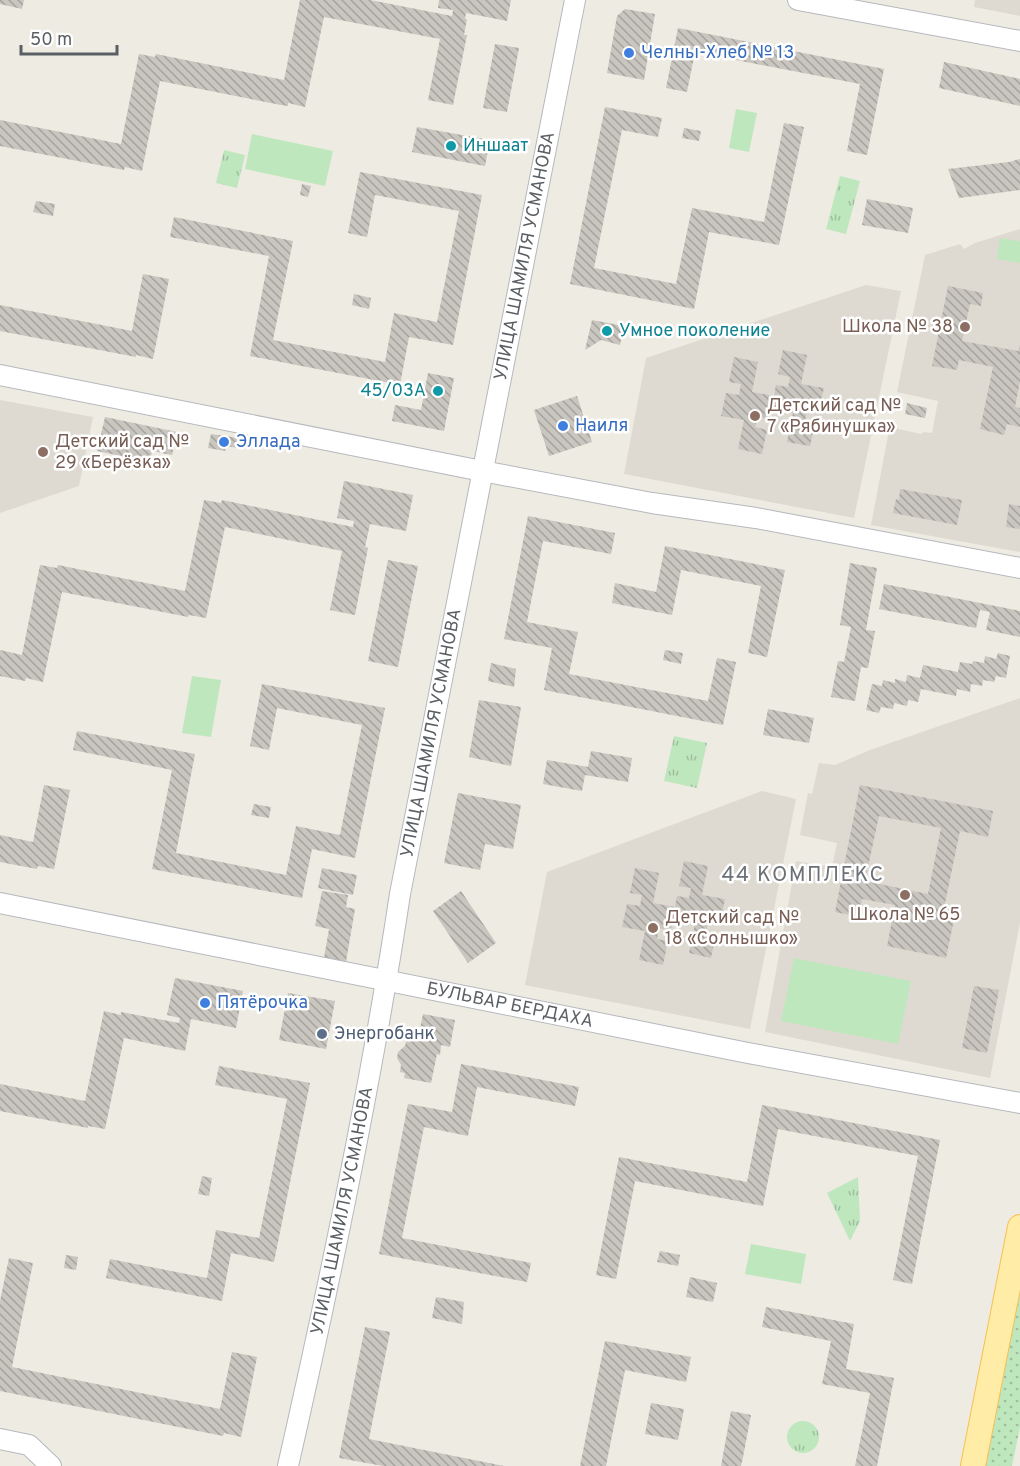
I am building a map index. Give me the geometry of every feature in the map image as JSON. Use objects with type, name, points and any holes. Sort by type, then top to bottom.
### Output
[{"type":"main road","points":[[973,1466],[1020,1227]]},
{"type":"street","name":"УЛИЦА ШАМИЛЯ УСМАНОВА","points":[[288,1466],[348,1190],[387,980],[400,894],[575,0]]},
{"type":"street","points":[[798,0],[1020,41]]},
{"type":"street","points":[[0,375],[482,471],[652,503],[756,518],[1020,568]]},
{"type":"street","name":"БУЛЬВАР БЕРДАХА","points":[[0,903],[737,1051],[1020,1103]]},
{"type":"street","points":[[0,1439],[29,1445],[51,1466]]},
{"type":"shaded area","points":[[975,0],[1020,0],[1020,16],[974,7]]},
{"type":"shaded area","name":"Школа № 38","points":[[1020,229],[1020,552],[871,525],[890,425],[922,434],[923,432],[932,433],[938,401],[897,392],[925,255],[960,244],[964,249],[975,243]]},
{"type":"shaded area","name":"Детский сад № 7 «Рябинушка»","points":[[866,285],[901,291],[854,518],[624,474],[646,358]]},
{"type":"shaded area","name":"Детский сад № 29 «Берёзка»","points":[[0,400],[93,417],[79,486],[0,513]]},
{"type":"shaded area","name":"Школа № 65","points":[[1020,698],[1020,923],[990,1078],[765,1032],[796,861],[832,867],[837,843],[800,835],[808,793],[812,794],[819,763],[835,765],[870,750]]},
{"type":"shaded area","name":"Детский сад № 18 «Солнышко»","points":[[762,791],[796,799],[750,1029],[525,985],[547,872]]},
{"type":"green space","points":[[736,109],[757,113],[749,152],[729,148]]},
{"type":"green space","points":[[252,134],[333,151],[325,186],[245,169]]},
{"type":"green space","points":[[224,150],[245,155],[237,188],[216,183]]},
{"type":"green space","points":[[840,176],[860,181],[846,234],[826,229]]},
{"type":"green space","points":[[1000,238],[1020,241],[1020,263],[997,259]]},
{"type":"green space","points":[[192,676],[221,680],[211,737],[182,733]]},
{"type":"green space","points":[[674,736],[707,743],[697,788],[664,781]]},
{"type":"green space","points":[[794,958],[911,981],[898,1044],[781,1021]]},
{"type":"green space","points":[[858,1177],[860,1221],[850,1241],[827,1193]]},
{"type":"green space","points":[[751,1244],[806,1254],[801,1284],[745,1274]]},
{"type":"green space","points":[[1020,1263],[1020,1427],[1012,1466],[981,1466]]},
{"type":"green space","points":[[803,1421],[814,1426],[819,1437],[814,1448],[803,1453],[792,1448],[787,1437],[792,1426]]},
{"type":"building","points":[[0,0],[24,0],[22,9],[0,4]]},
{"type":"building","points":[[300,0],[370,0],[452,16],[453,10],[438,8],[439,0],[511,0],[507,21],[466,13],[464,35],[467,35],[453,105],[428,100],[440,39],[324,17],[305,107],[288,103],[288,106],[281,105],[160,81],[142,171],[125,167],[124,170],[0,146],[0,120],[121,144],[139,54],[155,57],[156,54],[284,80]]},
{"type":"building","name":"Челны-Хлеб № 13","points":[[625,9],[655,14],[644,80],[607,73],[617,16]]},
{"type":"building","points":[[678,28],[884,69],[867,155],[847,151],[860,84],[695,52],[687,92],[666,88]]},
{"type":"building","points":[[495,44],[519,48],[507,112],[483,108]]},
{"type":"building","points":[[944,62],[1020,79],[1020,106],[939,88]]},
{"type":"building","points":[[605,107],[662,118],[658,137],[622,130],[594,268],[676,284],[692,208],[764,222],[784,123],[804,127],[779,245],[709,232],[694,309],[570,284]]},
{"type":"building","name":"Иншаат","points":[[417,127],[490,140],[485,166],[412,152]]},
{"type":"building","points":[[684,128],[701,131],[699,141],[682,138]]},
{"type":"building","points":[[1020,159],[1020,190],[959,198],[948,169],[1009,162]]},
{"type":"building","points":[[360,172],[482,195],[453,345],[409,337],[400,385],[250,356],[269,256],[170,237],[174,217],[293,241],[273,340],[385,362],[394,313],[437,322],[459,211],[375,195],[367,237],[348,233]]},
{"type":"building","points":[[302,184],[311,186],[308,197],[300,195]]},
{"type":"building","points":[[867,199],[913,208],[908,233],[862,225]]},
{"type":"building","points":[[36,201],[55,204],[53,216],[33,212]]},
{"type":"building","points":[[143,274],[169,279],[153,359],[0,331],[0,305],[132,331]]},
{"type":"building","points":[[948,286],[983,293],[981,306],[970,304],[962,341],[1018,351],[1020,345],[1020,381],[1015,407],[1020,408],[1020,427],[1007,424],[1004,435],[980,429],[993,367],[959,360],[957,370],[932,366]]},
{"type":"building","points":[[354,294],[371,298],[369,309],[352,305]]},
{"type":"building","name":"Умное поколение","points":[[592,320],[624,326],[620,345],[601,340],[585,350]]},
{"type":"building","points":[[783,350],[807,355],[801,384],[824,388],[818,413],[807,411],[805,421],[815,423],[810,446],[787,442],[793,413],[772,408],[770,419],[758,417],[755,427],[767,430],[762,454],[738,449],[744,420],[721,416],[726,393],[739,395],[741,384],[729,382],[734,357],[758,362],[752,392],[774,396],[776,385],[788,387],[790,377],[778,374]]},
{"type":"building","name":"45/03А","points":[[428,373],[454,378],[444,431],[392,421],[395,405],[421,410]]},
{"type":"building","name":"Наиля","points":[[577,396],[592,442],[549,456],[534,410]]},
{"type":"building","points":[[907,403],[927,408],[925,418],[905,414]]},
{"type":"building","points":[[105,417],[177,432],[172,455],[152,451],[150,462],[97,451]]},
{"type":"building","name":"Эллада","points":[[211,434],[239,438],[238,448],[226,446],[225,451],[208,448]]},
{"type":"building","points":[[344,481],[413,495],[406,531],[370,524],[365,547],[368,548],[355,615],[330,610],[342,551],[225,527],[206,618],[189,615],[188,617],[62,592],[43,682],[0,676],[0,650],[22,655],[40,565],[57,568],[58,565],[185,591],[204,500],[221,503],[222,500],[353,527],[354,521],[337,518]]},
{"type":"building","points":[[900,489],[962,500],[957,525],[893,513],[896,499],[899,500]]},
{"type":"building","points":[[1009,504],[1020,506],[1020,529],[1006,527]]},
{"type":"building","points":[[528,516],[615,533],[611,554],[543,541],[527,622],[578,632],[569,674],[708,701],[717,658],[736,662],[723,725],[544,690],[552,648],[504,639]]},
{"type":"building","points":[[665,546],[785,570],[767,657],[748,653],[761,586],[681,570],[672,615],[612,603],[615,583],[656,592]]},
{"type":"building","points":[[388,560],[418,566],[398,667],[368,661]]},
{"type":"building","points":[[850,563],[877,568],[866,630],[875,631],[868,668],[861,667],[855,701],[831,697],[838,661],[844,662],[851,627],[840,625]]},
{"type":"building","points":[[884,584],[1020,611],[1020,637],[986,630],[990,612],[980,610],[976,628],[879,609]]},
{"type":"building","points":[[665,650],[683,653],[681,664],[663,660]]},
{"type":"building","points":[[998,653],[1010,656],[1006,678],[996,676],[994,682],[983,680],[982,686],[971,684],[970,692],[957,689],[956,696],[921,689],[918,702],[908,700],[907,706],[894,703],[893,709],[881,707],[879,713],[866,710],[872,684],[882,686],[883,680],[895,683],[895,679],[906,682],[907,675],[920,678],[923,665],[958,672],[960,662],[984,663],[985,656],[996,659]]},
{"type":"building","points":[[491,663],[516,669],[514,687],[488,681]]},
{"type":"building","points":[[262,684],[385,708],[355,858],[312,849],[302,898],[152,869],[172,770],[73,750],[77,731],[195,754],[176,853],[286,875],[296,826],[340,835],[362,725],[277,708],[269,750],[250,746]]},
{"type":"building","points":[[479,700],[521,707],[511,766],[469,757]]},
{"type":"building","points":[[768,709],[814,718],[809,743],[763,735]]},
{"type":"building","points":[[591,751],[632,758],[628,782],[585,775],[582,791],[543,784],[547,760],[588,767]]},
{"type":"building","points":[[44,785],[70,790],[54,869],[38,866],[37,869],[0,862],[0,835],[33,842]]},
{"type":"building","points":[[860,785],[993,811],[988,837],[960,831],[944,908],[956,910],[946,958],[887,946],[895,905],[862,899],[859,917],[835,912]],"holes":[[[879,816],[941,828],[928,894],[865,881]]]},
{"type":"building","points":[[458,793],[521,805],[513,849],[485,844],[480,870],[444,863]]},
{"type":"building","points":[[254,804],[271,807],[269,818],[251,815]]},
{"type":"building","points":[[684,861],[708,866],[702,895],[725,899],[720,924],[708,922],[706,932],[716,934],[711,958],[689,953],[695,924],[673,919],[671,931],[659,928],[657,939],[668,941],[663,965],[639,960],[645,931],[622,927],[627,904],[640,906],[642,895],[630,893],[635,868],[659,873],[653,903],[675,907],[677,896],[689,898],[691,888],[679,886]]},
{"type":"building","points":[[322,868],[357,875],[353,895],[318,888]]},
{"type":"building","points":[[322,891],[348,895],[346,907],[355,909],[346,962],[324,958],[329,929],[315,926]]},
{"type":"building","points":[[461,891],[496,943],[468,963],[433,911]]},
{"type":"building","points":[[175,978],[243,991],[236,1028],[191,1019],[185,1051],[124,1038],[105,1129],[88,1126],[88,1128],[0,1111],[0,1084],[85,1101],[104,1011],[179,1023],[180,1018],[167,1015]]},
{"type":"building","points":[[974,986],[999,990],[987,1053],[962,1048]]},
{"type":"building","points":[[288,993],[335,1001],[326,1049],[279,1040]]},
{"type":"building","points":[[423,1014],[455,1020],[450,1047],[441,1045],[431,1083],[404,1078],[405,1073],[400,1072],[401,1065],[397,1058],[407,1038],[412,1034],[419,1034]]},
{"type":"building","points":[[461,1064],[579,1087],[575,1106],[477,1087],[468,1136],[424,1127],[402,1238],[531,1263],[527,1282],[379,1254],[408,1104],[452,1112]]},
{"type":"building","points":[[219,1066],[310,1083],[274,1262],[231,1253],[222,1301],[106,1278],[110,1259],[207,1278],[216,1230],[259,1238],[287,1099],[215,1085]]},
{"type":"building","points":[[762,1105],[940,1140],[912,1284],[893,1280],[918,1156],[778,1129],[763,1206],[635,1181],[616,1279],[596,1275],[619,1157],[747,1182]]},
{"type":"building","points":[[202,1176],[212,1178],[209,1196],[198,1194]]},
{"type":"building","points":[[660,1251],[680,1255],[678,1266],[657,1262]]},
{"type":"building","points":[[66,1255],[78,1257],[76,1270],[64,1268]]},
{"type":"building","points":[[9,1258],[33,1263],[12,1367],[220,1409],[232,1352],[257,1357],[241,1437],[224,1433],[223,1436],[0,1391],[0,1301]]},
{"type":"building","points":[[690,1277],[717,1283],[713,1302],[686,1297]]},
{"type":"building","points":[[436,1297],[464,1302],[462,1324],[432,1318]]},
{"type":"building","points":[[766,1307],[854,1324],[846,1369],[894,1378],[877,1466],[855,1466],[870,1393],[822,1384],[831,1341],[762,1327]]},
{"type":"building","points":[[365,1327],[390,1332],[369,1439],[504,1466],[383,1466],[339,1458]]},
{"type":"building","points":[[605,1341],[691,1357],[686,1382],[625,1370],[606,1466],[580,1466]]},
{"type":"building","points":[[651,1403],[684,1409],[678,1440],[645,1434]]},
{"type":"building","points":[[731,1411],[751,1415],[741,1466],[721,1466]]},
{"type":"place","name":"Челны-Хлеб № 13","points":[[629,53]]},
{"type":"place","name":"Иншаат","points":[[451,146]]},
{"type":"place","name":"Школа № 38","points":[[965,327]]},
{"type":"place","name":"Умное поколение","points":[[607,331]]},
{"type":"place","name":"45/03А","points":[[438,391]]},
{"type":"place","name":"Детский сад № 7 «Рябинушка»","points":[[755,416]]},
{"type":"place","name":"Наиля","points":[[563,426]]},
{"type":"place","name":"Эллада","points":[[224,442]]},
{"type":"place","name":"Детский сад № 29 «Берёзка»","points":[[43,452]]},
{"type":"place","name":"Школа № 65","points":[[905,895]]},
{"type":"place","name":"Детский сад № 18 «Солнышко»","points":[[653,928]]},
{"type":"place","name":"Пятёрочка","points":[[205,1003]]},
{"type":"place","name":"Энергобанк","points":[[322,1034]]},
{"type":"district","name":"44 КОМПЛЕКС","points":[[803,875]]}]
